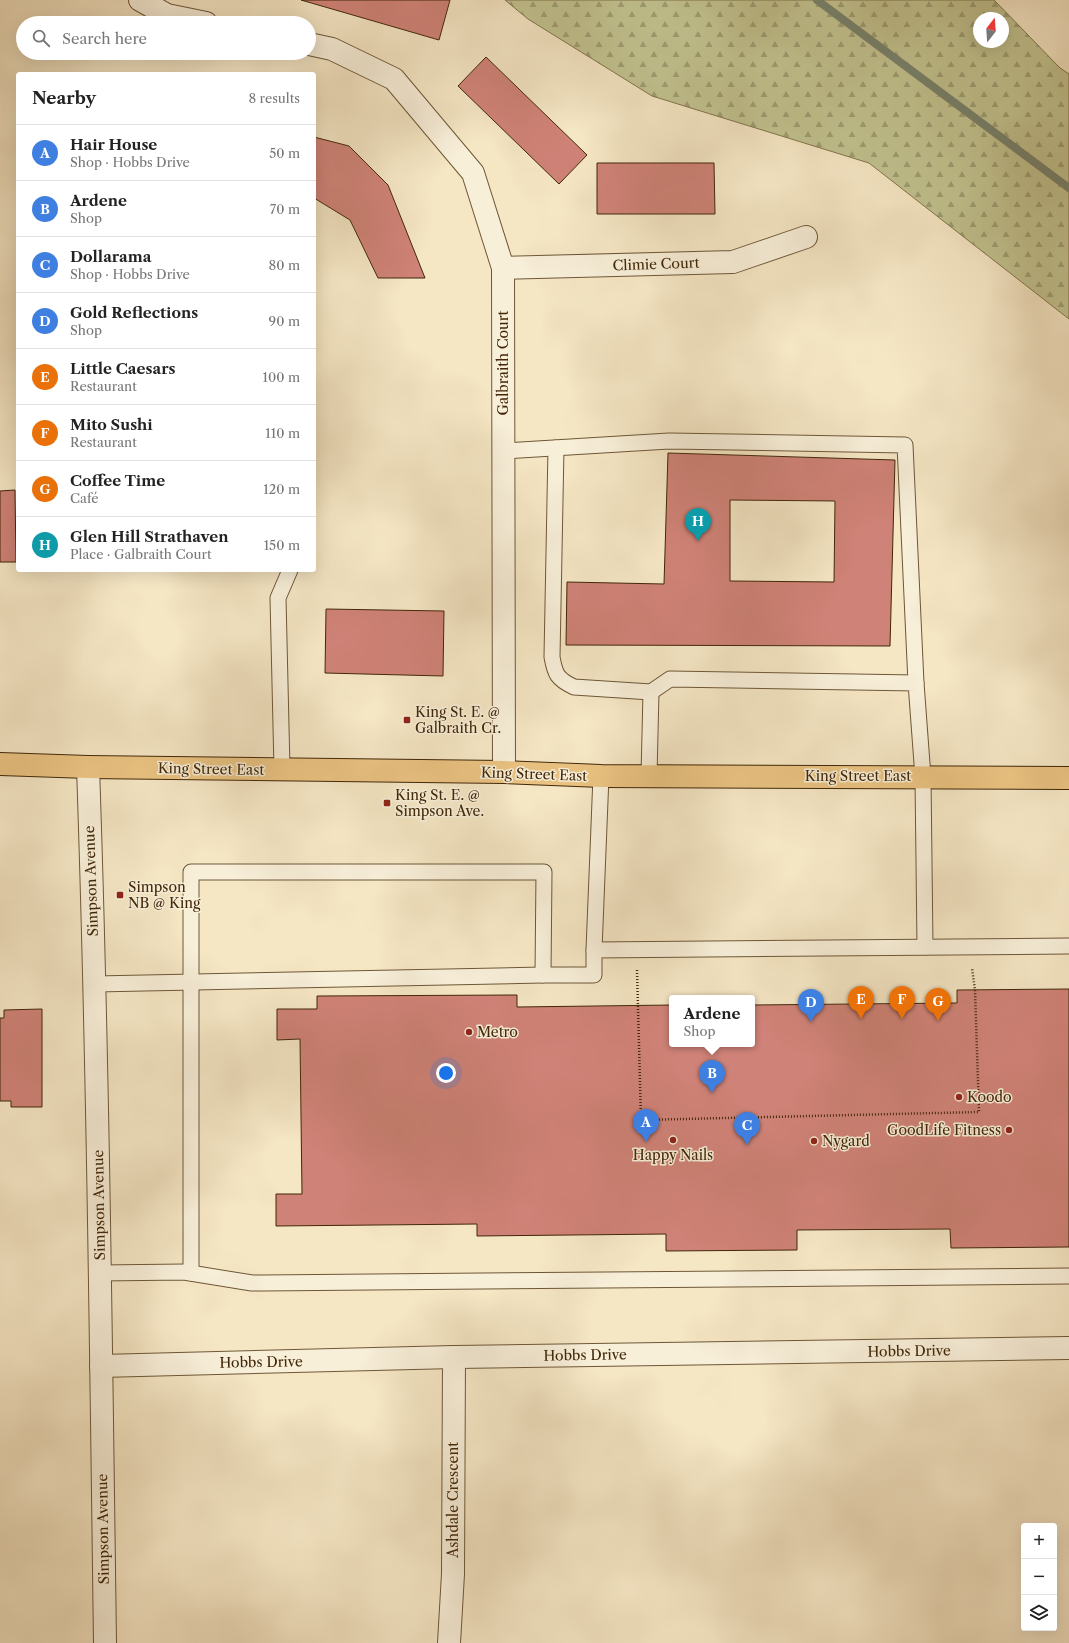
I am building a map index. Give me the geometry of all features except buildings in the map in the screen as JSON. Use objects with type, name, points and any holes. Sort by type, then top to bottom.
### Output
[{"type":"main road","name":"King Street East","points":[[0,764],[88,767],[504,772],[601,776],[1069,778]]},
{"type":"street","points":[[140,0],[167,15],[172,16]]},
{"type":"street","name":"Galbraith Court","points":[[316,46],[332,49],[394,79],[473,173],[503,268],[504,772]]},
{"type":"street","name":"Climie Court","points":[[503,268],[733,262],[806,237]]},
{"type":"street","name":"Simpson Avenue","points":[[88,767],[95,984],[105,1643]]},
{"type":"street","name":"Hobbs Drive","points":[[101,1366],[454,1357],[1069,1348]]},
{"type":"street","name":"Ashdale Crescent","points":[[449,1643],[453,1574],[454,1357]]},
{"type":"lane","points":[[503,451],[669,441],[905,445],[916,683],[923,777],[925,947]]},
{"type":"lane","points":[[556,448],[552,657],[555,673],[563,682],[574,687],[651,692],[670,679],[916,683]]},
{"type":"lane","points":[[282,769],[278,598],[289,572]]},
{"type":"lane","points":[[649,776],[651,692]]},
{"type":"lane","points":[[95,984],[594,975],[601,776]]},
{"type":"lane","points":[[191,1273],[191,872],[544,872],[543,975]]},
{"type":"lane","points":[[594,950],[1069,946]]},
{"type":"lane","points":[[100,1273],[184,1272],[262,1283],[1069,1276]]},
{"type":"path","points":[[636,949],[641,1120],[979,1112],[975,990],[969,947]]},
{"type":"green space","points":[[505,0],[994,0],[1006,12],[973,12],[973,48],[1009,48],[1009,15],[1060,68],[1069,74],[1069,319],[869,163],[652,96],[528,19]]},
{"type":"waterway","points":[[817,0],[1069,188]]},
{"type":"place","name":"Glen Hill Strathaven","points":[[698,541]]},
{"type":"place","name":"King St. E. @ Galbraith Cr.","points":[[407,720]]},
{"type":"place","name":"King St. E. @ Simpson Ave.","points":[[387,803]]},
{"type":"place","name":"Simpson NB @ King","points":[[120,895]]},
{"type":"place","name":"Little Caesars","points":[[861,1019]]},
{"type":"place","name":"Mito Sushi","points":[[902,1019]]},
{"type":"place","name":"Coffee Time","points":[[938,1021]]},
{"type":"place","name":"Gold Reflections","points":[[811,1022]]},
{"type":"place","name":"Metro","points":[[469,1032]]},
{"type":"place","name":"Ardene","points":[[712,1093]]},
{"type":"place","name":"Koodo","points":[[959,1097]]},
{"type":"place","name":"GoodLife Fitness","points":[[1009,1130]]},
{"type":"place","name":"Happy Nails","points":[[673,1140]]},
{"type":"place","name":"Nygard","points":[[814,1141]]},
{"type":"place","name":"Hair House","points":[[646,1142]]},
{"type":"place","name":"Dollarama","points":[[747,1145]]}]
